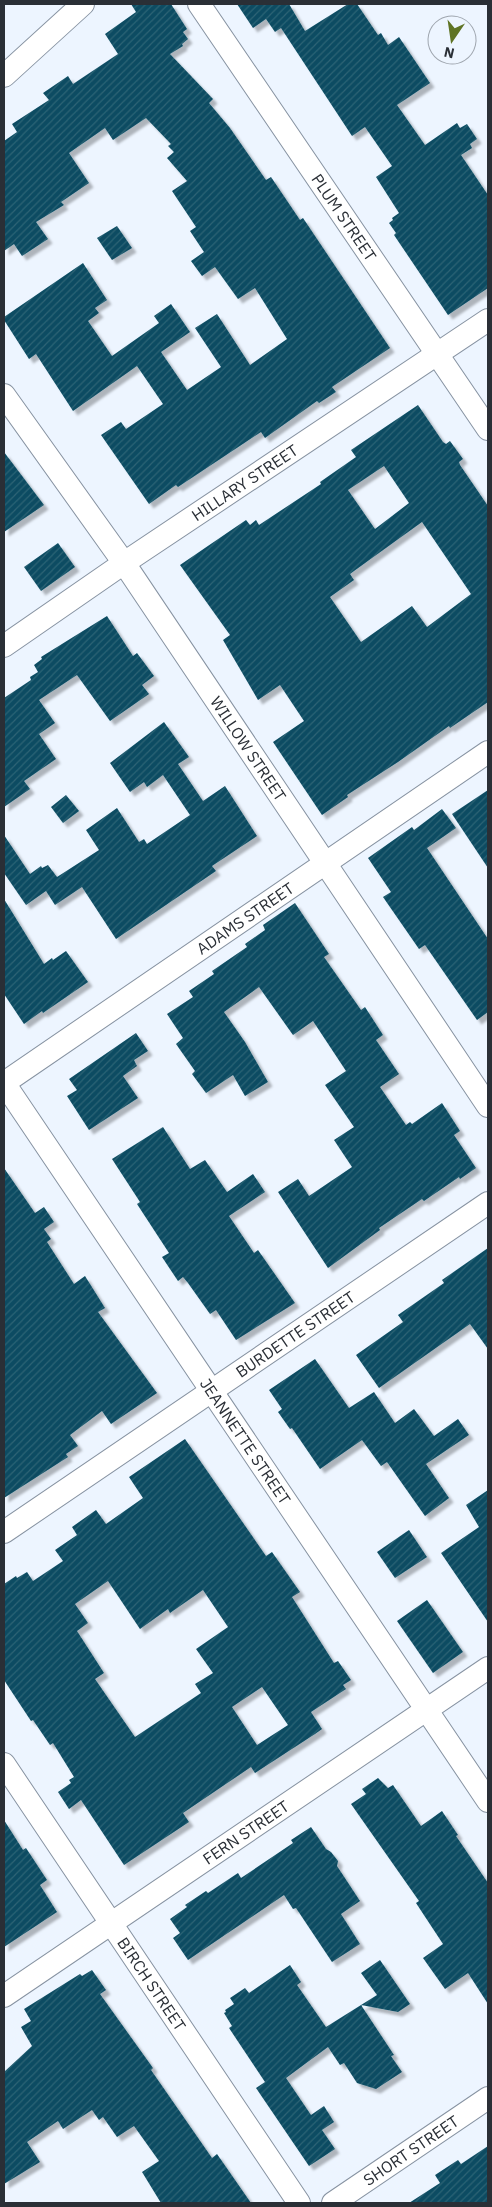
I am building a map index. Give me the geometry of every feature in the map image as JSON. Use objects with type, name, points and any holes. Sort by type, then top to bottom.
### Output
[{"type":"street","points":[[4,76],[83,4]]},
{"type":"street","name":"PLUM STREET","points":[[199,4],[488,429]]},
{"type":"street","name":"HILLARY STREET","points":[[4,646],[124,563],[488,320]]},
{"type":"street","name":"WILLOW STREET","points":[[4,395],[124,563],[488,1106]]},
{"type":"street","name":"ADAMS STREET","points":[[4,1083],[488,752]]},
{"type":"street","name":"JEANNETTE STREET","points":[[4,1083],[488,1802]]},
{"type":"street","name":"BURDETTE STREET","points":[[4,1532],[488,1203]]},
{"type":"street","name":"FERN STREET","points":[[4,1996],[488,1668]]},
{"type":"street","name":"BIRCH STREET","points":[[4,1764],[299,2203]]},
{"type":"street","name":"SHORT STREET","points":[[333,2203],[488,2098]]},
{"type":"building","points":[[131,4],[171,4],[187,29],[183,32],[188,39],[182,44],[183,46],[170,54],[213,99],[209,103],[230,128],[266,180],[271,177],[300,220],[303,218],[390,348],[332,387],[336,392],[319,403],[317,401],[265,438],[261,432],[149,504],[101,435],[121,422],[126,429],[163,404],[137,366],[73,411],[36,354],[29,359],[4,320],[4,317],[83,263],[107,300],[95,308],[99,313],[88,321],[112,356],[159,323],[154,316],[171,304],[190,332],[161,352],[187,390],[221,367],[195,328],[217,314],[250,365],[287,339],[255,288],[238,299],[215,267],[202,276],[191,261],[204,252],[190,231],[196,227],[172,191],[187,181],[167,158],[174,152],[168,146],[171,144],[146,118],[113,140],[105,128],[69,153],[89,183],[61,202],[64,205],[36,222],[48,239],[22,256],[14,244],[4,251],[4,141],[17,132],[12,124],[49,100],[43,93],[68,76],[73,84],[118,54],[105,34],[136,12]]},
{"type":"building","points":[[237,4],[289,4],[305,31],[348,4],[357,4],[378,35],[381,33],[388,45],[399,37],[430,83],[397,105],[425,145],[457,123],[460,128],[467,124],[477,139],[470,144],[472,148],[461,155],[488,195],[488,288],[448,315],[394,235],[396,233],[389,223],[399,213],[376,177],[392,166],[365,127],[352,136],[281,28],[275,32],[266,19],[253,28]]},
{"type":"building","points":[[117,226],[132,248],[112,260],[97,238]]},
{"type":"building","points":[[418,405],[443,442],[446,444],[450,441],[463,459],[459,462],[460,465],[488,506],[488,702],[347,795],[348,797],[322,815],[273,742],[304,721],[280,685],[258,700],[223,640],[230,635],[180,565],[246,520],[250,525],[256,520],[259,525],[321,484],[320,482],[356,457],[351,450]],"holes":[[[384,466],[409,503],[375,529],[348,490]],[[422,522],[471,594],[427,627],[412,606],[361,642],[330,597],[354,580],[350,574]]]},
{"type":"building","points":[[4,452],[44,505],[4,532]]},
{"type":"building","points":[[58,543],[75,567],[41,591],[24,567]]},
{"type":"building","points":[[107,616],[133,656],[137,653],[154,676],[142,685],[149,694],[110,721],[77,675],[39,700],[55,723],[39,734],[56,759],[24,781],[30,789],[4,807],[4,698],[31,680],[30,677],[38,672],[34,665],[42,659],[41,657]]},
{"type":"building","points":[[164,722],[189,757],[178,764],[203,801],[225,786],[257,836],[212,866],[216,871],[116,939],[82,887],[55,905],[46,891],[26,905],[4,873],[4,835],[30,874],[41,866],[42,868],[48,865],[57,877],[99,850],[86,830],[117,808],[139,842],[144,839],[147,844],[190,815],[163,775],[147,787],[144,782],[130,792],[110,763]]},
{"type":"building","points":[[488,790],[488,868],[452,814]]},
{"type":"building","points":[[66,795],[79,811],[63,823],[51,807]]},
{"type":"building","points":[[442,809],[456,828],[427,848],[488,939],[488,1012],[477,1020],[425,945],[419,949],[383,897],[391,892],[368,858],[412,827],[414,830]]},
{"type":"building","points":[[4,899],[44,964],[66,951],[88,982],[24,1024],[4,994]]},
{"type":"building","points":[[295,903],[329,954],[324,957],[361,1010],[365,1007],[383,1035],[376,1040],[399,1074],[380,1087],[406,1125],[410,1122],[412,1124],[442,1103],[460,1131],[454,1135],[476,1168],[460,1179],[459,1177],[424,1201],[422,1199],[379,1228],[380,1230],[328,1268],[278,1192],[298,1179],[309,1196],[352,1167],[334,1140],[354,1127],[325,1085],[346,1071],[313,1021],[293,1035],[259,987],[224,1012],[245,1042],[268,1082],[245,1096],[233,1075],[206,1093],[192,1074],[195,1071],[176,1044],[183,1038],[167,1014],[193,997],[189,991],[214,974],[212,971],[247,947],[245,944],[265,930],[263,925]]},
{"type":"building","points":[[136,1033],[148,1051],[134,1060],[137,1066],[123,1076],[138,1098],[89,1130],[67,1096],[77,1090],[69,1079]]},
{"type":"building","points":[[163,1127],[190,1169],[205,1160],[227,1192],[253,1174],[265,1192],[229,1216],[254,1253],[258,1250],[295,1303],[236,1340],[216,1310],[210,1314],[183,1277],[178,1281],[162,1257],[169,1253],[137,1204],[140,1202],[112,1159]]},
{"type":"building","points":[[4,1168],[35,1213],[44,1207],[54,1222],[44,1229],[51,1239],[47,1242],[74,1284],[85,1276],[105,1308],[98,1312],[157,1393],[111,1424],[102,1411],[70,1435],[78,1446],[66,1454],[68,1457],[4,1498]]},
{"type":"building","points":[[488,1248],[488,1349],[470,1324],[379,1388],[356,1355],[403,1322],[398,1315],[444,1283],[442,1280]]},
{"type":"building","points":[[315,1359],[349,1408],[374,1392],[395,1423],[414,1409],[434,1436],[458,1419],[469,1435],[426,1464],[449,1498],[425,1516],[387,1462],[381,1466],[362,1440],[320,1469],[292,1428],[290,1429],[278,1412],[282,1409],[269,1390]]},
{"type":"building","points":[[185,1439],[266,1556],[272,1552],[300,1592],[292,1597],[334,1663],[338,1661],[351,1680],[343,1685],[346,1689],[311,1712],[322,1729],[255,1773],[251,1767],[183,1813],[189,1822],[124,1865],[81,1800],[69,1809],[58,1792],[71,1783],[69,1780],[74,1777],[53,1743],[50,1745],[33,1720],[31,1721],[4,1680],[4,1584],[16,1576],[17,1578],[27,1572],[33,1581],[63,1561],[55,1550],[77,1535],[72,1527],[96,1510],[106,1524],[143,1498],[129,1477]],"holes":[[[108,1581],[140,1629],[168,1609],[170,1613],[203,1590],[228,1627],[196,1649],[213,1673],[195,1684],[201,1693],[135,1737],[95,1679],[104,1673],[77,1631],[88,1623],[75,1604]],[[262,1687],[288,1725],[257,1745],[232,1707]]]},
{"type":"building","points":[[488,1490],[488,1622],[441,1553],[479,1527],[466,1505]]},
{"type":"building","points":[[409,1530],[427,1557],[395,1578],[377,1552]]},
{"type":"building","points":[[427,1600],[463,1652],[433,1673],[397,1621]]},
{"type":"building","points":[[378,1778],[388,1788],[393,1785],[421,1826],[442,1811],[458,1835],[456,1836],[488,1883],[488,2004],[468,1973],[445,1989],[423,1958],[443,1944],[416,1903],[419,1901],[351,1804],[366,1794],[362,1789]]},
{"type":"building","points":[[4,1820],[23,1850],[26,1848],[47,1880],[40,1885],[57,1912],[4,1947]]},
{"type":"building","points":[[311,1827],[326,1849],[338,1861],[337,1866],[360,1901],[341,1914],[360,1944],[332,1962],[296,1908],[293,1909],[284,1895],[188,1960],[173,1938],[180,1933],[170,1919],[187,1907],[185,1905],[206,1891],[208,1893],[238,1873],[241,1878],[293,1843],[291,1840]]},
{"type":"building","points":[[380,1960],[410,2004],[398,2012],[361,2005],[377,1995],[361,1973]]},
{"type":"building","points":[[290,1965],[301,1982],[297,1985],[326,2027],[361,2005],[394,2055],[391,2056],[402,2072],[376,2089],[357,2083],[344,2063],[340,2065],[328,2047],[286,2078],[311,2115],[324,2106],[334,2122],[322,2130],[335,2149],[309,2166],[256,2088],[265,2082],[229,2028],[232,2026],[224,2013],[226,2012],[225,2010],[234,2004],[230,1998],[245,1988],[249,1993]]},
{"type":"building","points":[[92,1970],[106,1990],[100,1994],[153,2068],[151,2070],[212,2158],[217,2154],[251,2203],[161,2203],[142,2172],[159,2161],[134,2126],[117,2137],[103,2117],[99,2120],[92,2110],[63,2129],[58,2121],[27,2142],[40,2162],[4,2184],[4,2072],[32,2046],[21,2027],[31,2021],[24,2009],[80,1974],[82,1976]]},
{"type":"building","points":[[488,2146],[488,2203],[409,2203],[440,2183],[435,2175],[458,2160],[461,2164]]}]
